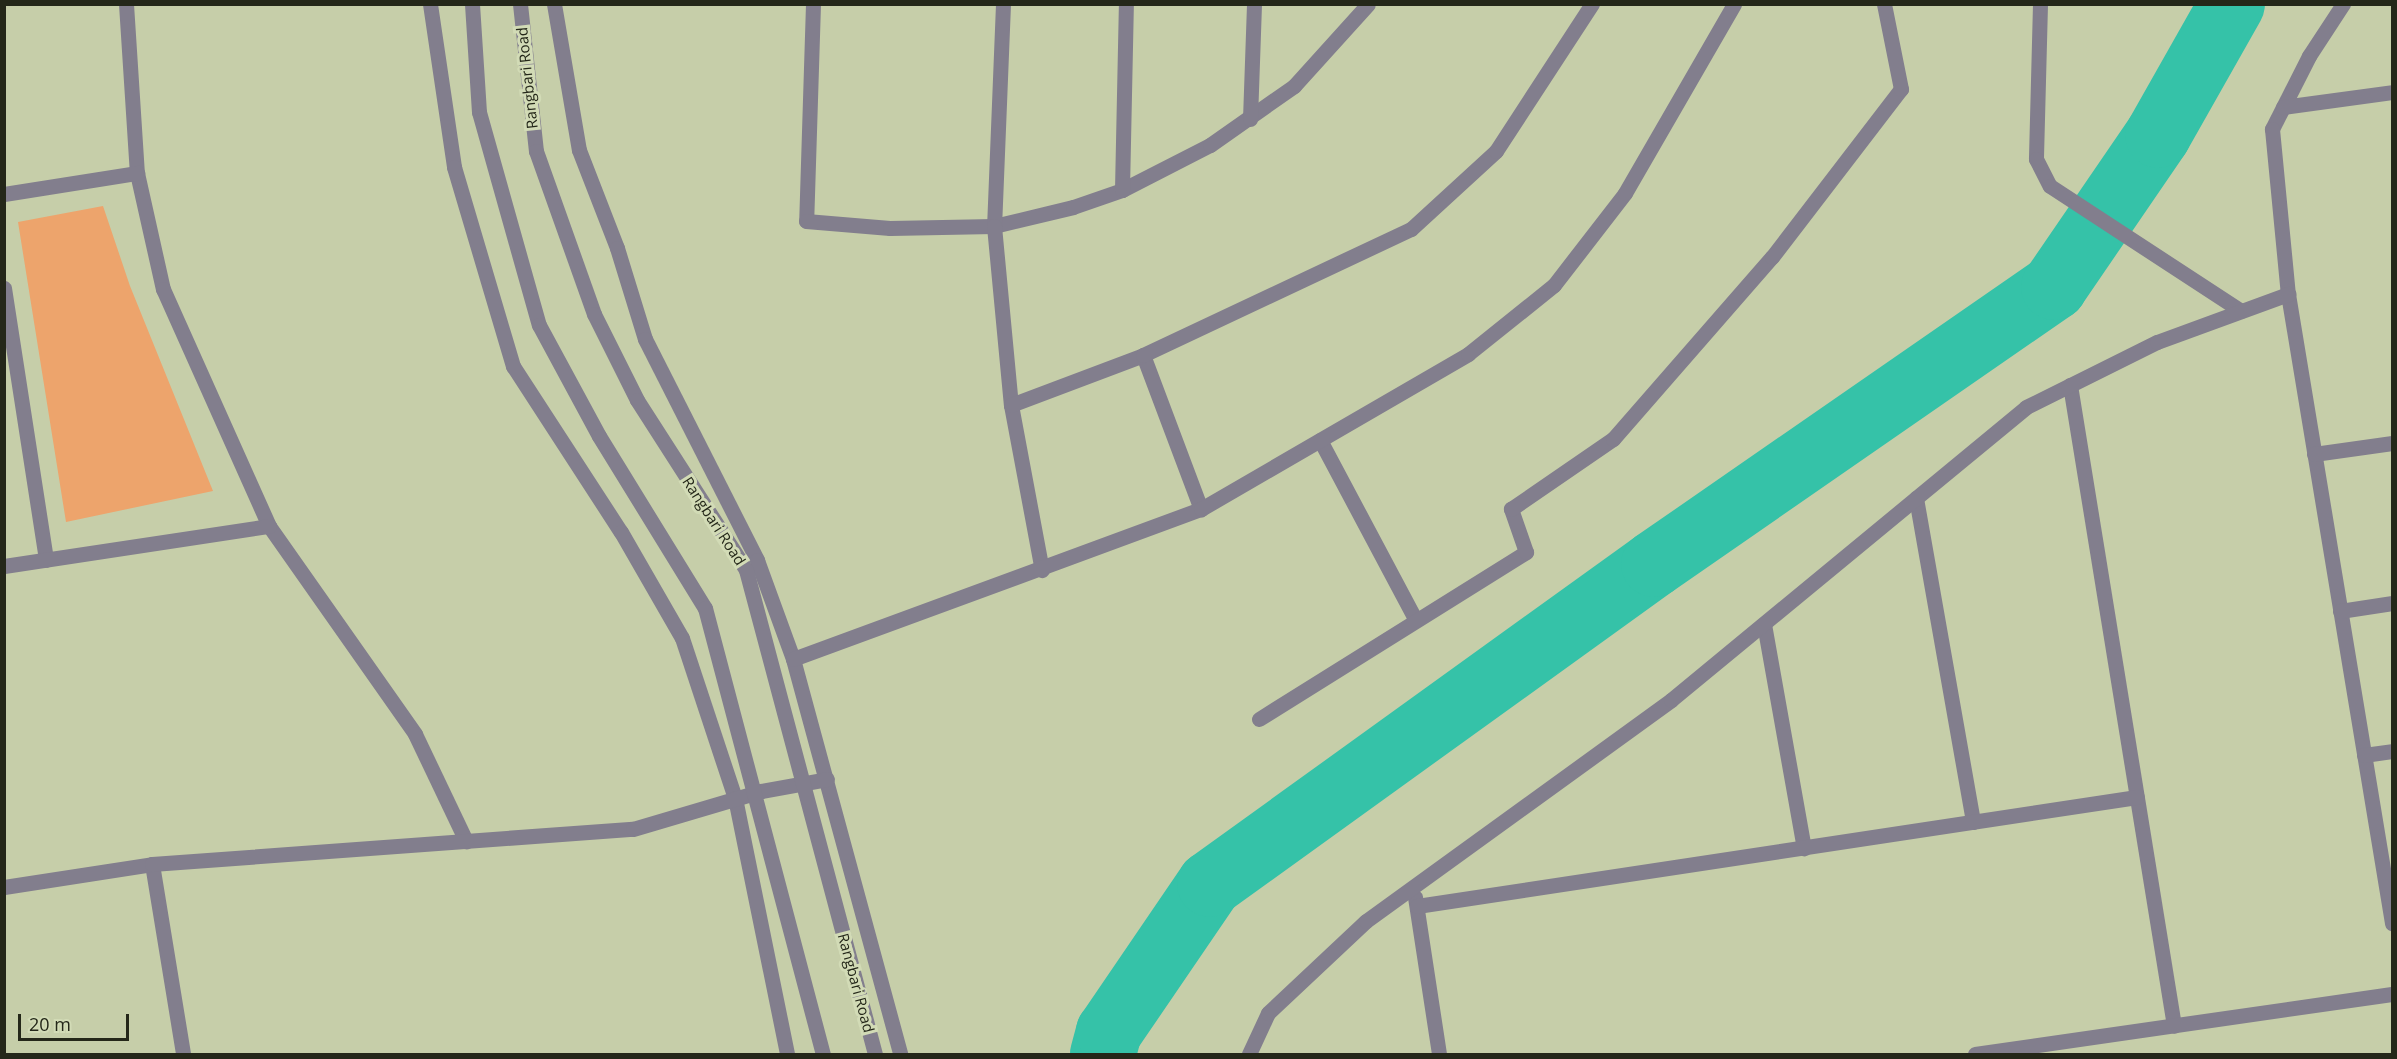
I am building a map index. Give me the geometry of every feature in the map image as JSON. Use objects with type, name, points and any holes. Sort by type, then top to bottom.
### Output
[{"type":"street","points":[[126,4],[137,173],[163,289],[269,526],[415,734],[466,841]]},
{"type":"street","points":[[430,4],[454,167],[513,366],[621,532],[682,638],[735,798],[787,1054]]},
{"type":"street","points":[[472,4],[479,112],[538,325],[599,436],[705,608],[824,1054]]},
{"type":"street","name":"Rangbari Road","points":[[520,4],[536,151],[594,314],[637,400],[746,570],[875,1054]]},
{"type":"street","points":[[554,4],[579,150],[645,339],[757,560],[793,659],[900,1054]]},
{"type":"street","points":[[813,4],[806,220],[890,228],[994,226],[1072,207],[1122,190],[1210,145],[1294,86],[1368,4]]},
{"type":"street","points":[[1004,4],[994,226],[1011,405],[1042,570]]},
{"type":"street","points":[[1122,190],[1126,4]]},
{"type":"street","points":[[1250,119],[1254,4]]},
{"type":"street","points":[[1011,405],[1143,355],[1411,229],[1496,151],[1592,4]]},
{"type":"street","points":[[793,659],[1042,570],[1201,509],[1468,354],[1554,285],[1625,193],[1734,4]]},
{"type":"street","points":[[1259,719],[1415,619],[1526,552],[1511,509],[1613,439],[1772,257],[1901,90],[1884,4]]},
{"type":"street","points":[[2040,4],[2036,159],[2050,186],[2194,278],[2241,311]]},
{"type":"street","points":[[2343,4],[2272,129],[2288,294],[2392,923]]},
{"type":"street","points":[[2283,107],[2392,92]]},
{"type":"street","points":[[4,194],[137,173]]},
{"type":"street","points":[[4,288],[46,560]]},
{"type":"street","points":[[1249,1054],[1268,1013],[1366,921],[1671,700],[2026,407],[2157,342],[2288,294]]},
{"type":"street","points":[[1143,355],[1201,509]]},
{"type":"street","points":[[2070,385],[2174,1026]]},
{"type":"street","points":[[1320,440],[1415,619]]},
{"type":"street","points":[[2314,454],[2392,443]]},
{"type":"street","points":[[1917,498],[1973,822]]},
{"type":"street","points":[[4,566],[269,526]]},
{"type":"street","points":[[2340,611],[2392,603]]},
{"type":"street","points":[[1764,624],[1804,848]]},
{"type":"street","points":[[2364,755],[2392,751]]},
{"type":"street","points":[[4,887],[152,864],[633,829],[735,798],[827,779]]},
{"type":"street","points":[[1417,906],[2137,797]]},
{"type":"street","points":[[152,864],[183,1054]]},
{"type":"street","points":[[1414,887],[1439,1054]]},
{"type":"street","points":[[1975,1054],[2392,994]]},
{"type":"shaded area","points":[[103,206],[130,286],[213,491],[66,522],[18,222]]},
{"type":"waterway","points":[[1103,1054],[1109,1032],[1210,884],[1654,564],[2054,287],[2158,135],[2232,4]]}]
